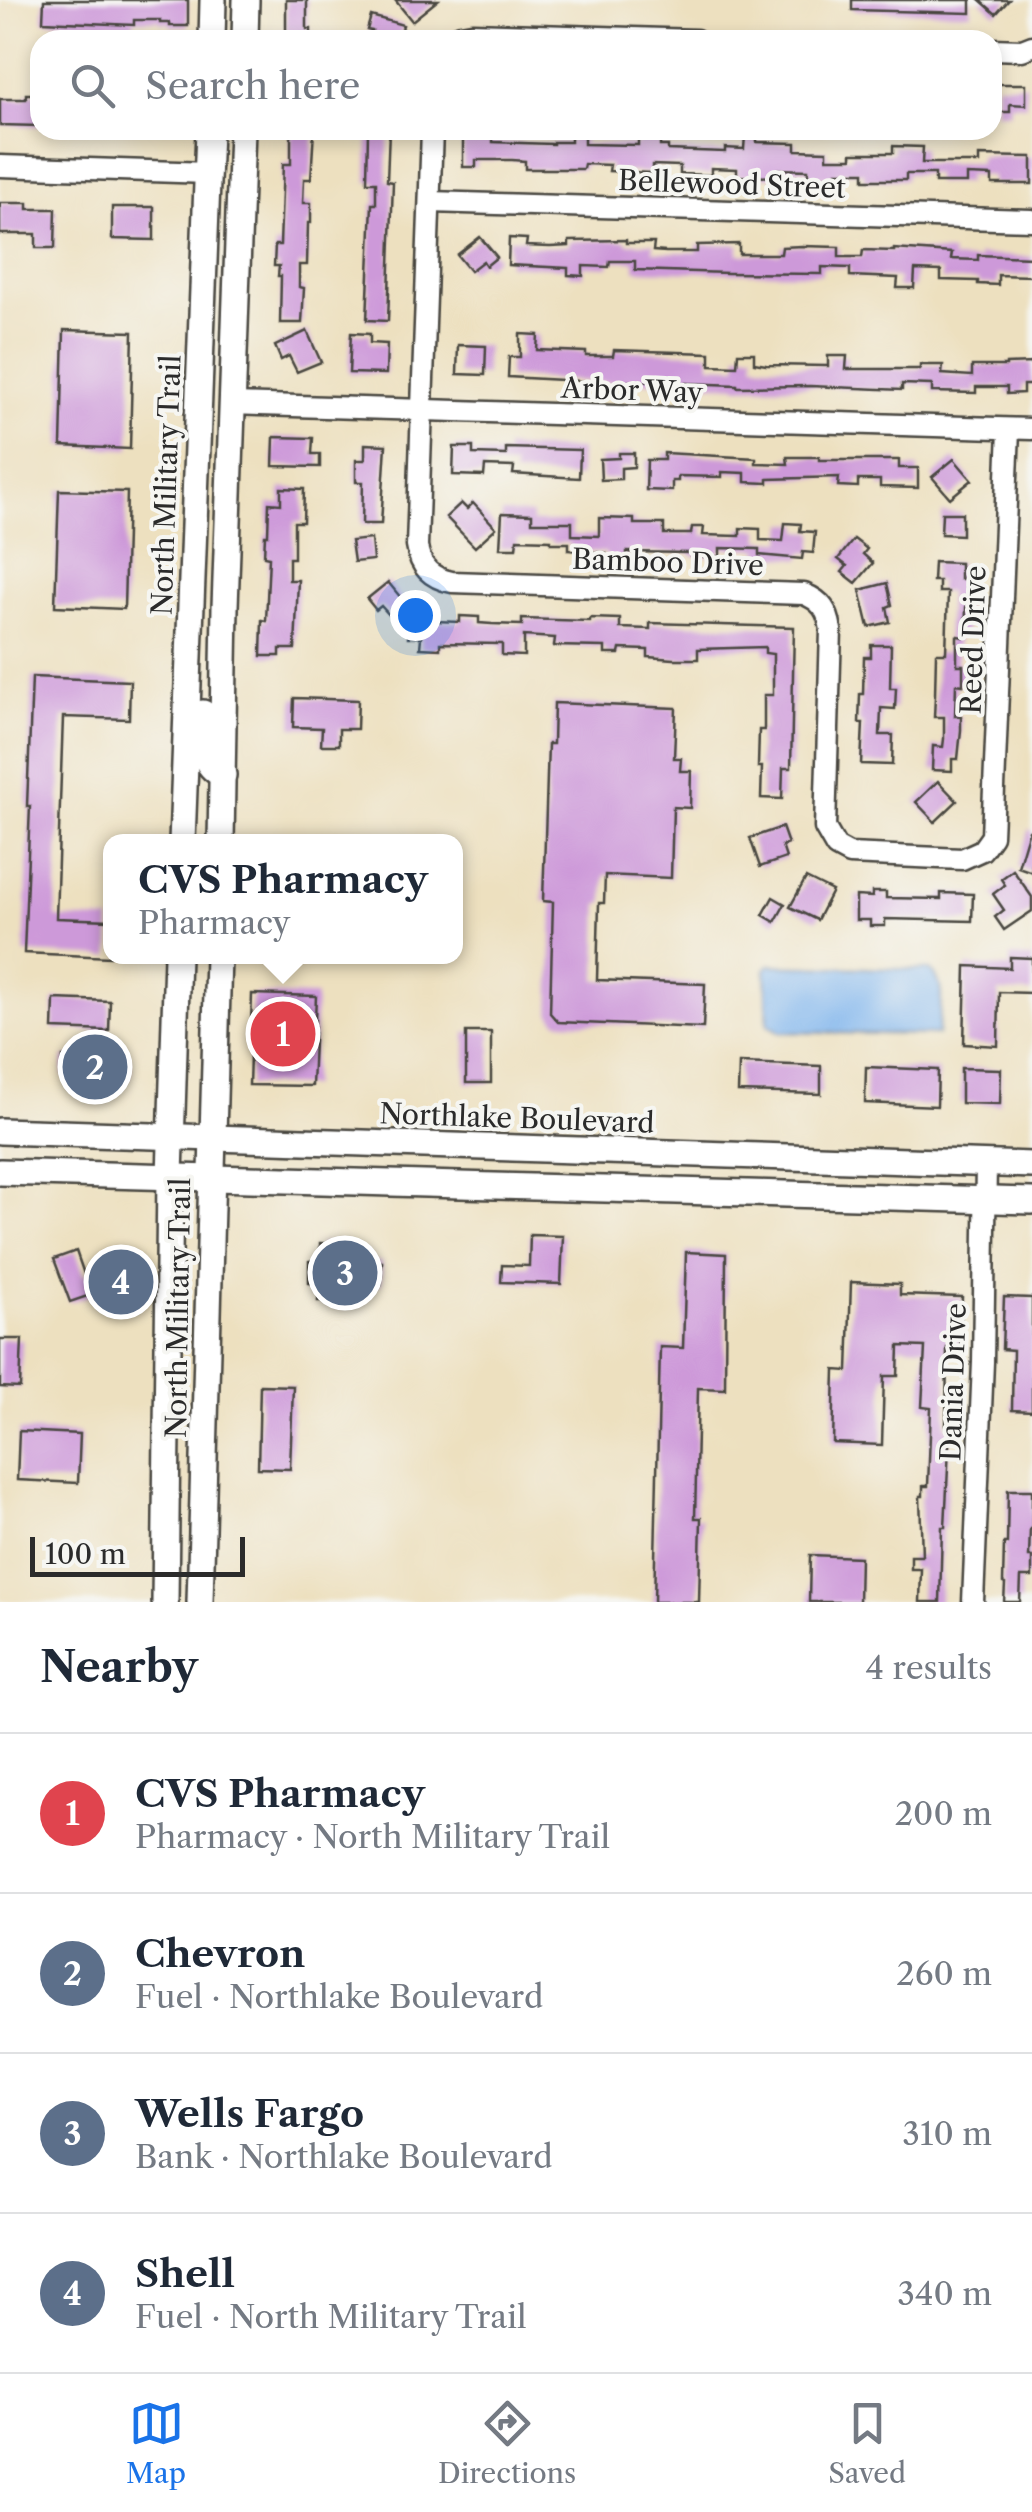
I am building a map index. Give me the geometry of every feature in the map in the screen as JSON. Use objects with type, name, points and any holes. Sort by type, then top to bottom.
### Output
[{"type":"main road","points":[[212,30],[213,0]]},
{"type":"main road","points":[[245,30],[246,0]]},
{"type":"main road","name":"North Military Trail","points":[[182,834],[209,140]]},
{"type":"main road","points":[[222,834],[225,608],[242,140]]},
{"type":"main road","points":[[206,230],[217,252],[214,373],[218,388],[231,404]]},
{"type":"main road","points":[[200,393],[216,427],[212,580],[225,608]]},
{"type":"main road","points":[[192,570],[204,624],[205,759],[223,775]]},
{"type":"main road","name":"North Military Trail","points":[[165,1602],[170,1176],[178,964]]},
{"type":"main road","name":"North Military Trail","points":[[200,1602],[218,964]]},
{"type":"main road","name":"Northlake Boulevard","points":[[0,1131],[1032,1166]]},
{"type":"main road","points":[[636,1190],[646,1176],[665,1167],[762,1168],[804,1157]]},
{"type":"main road","points":[[0,1172],[1032,1200]]},
{"type":"main road","points":[[168,1368],[180,1432],[179,1524],[186,1544],[202,1564]]},
{"type":"main road","points":[[166,1566],[178,1580],[186,1602]]},
{"type":"street","points":[[1002,49],[1032,46]]},
{"type":"street","points":[[422,411],[432,140]]},
{"type":"street","points":[[0,166],[208,173]]},
{"type":"street","name":"Bellewood Street","points":[[430,202],[1032,220]]},
{"type":"street","name":"Arbor Way","points":[[231,404],[1032,430]]},
{"type":"street","name":"Bamboo Drive","points":[[422,411],[417,546],[423,566],[432,575],[442,580],[804,594],[822,605],[831,630],[825,828],[836,847],[859,856],[962,859],[982,850]]},
{"type":"street","name":"Reed Drive","points":[[982,850],[994,825],[1009,430]]},
{"type":"street","name":"Dania Drive","points":[[973,1602],[986,1164]]},
{"type":"water","points":[[769,965],[930,970],[941,991],[938,1035],[779,1032],[768,1024]]},
{"type":"building","points":[[44,0],[188,0],[188,26],[170,26],[160,20],[134,20],[134,25],[43,21]]},
{"type":"building","points":[[286,0],[307,0],[307,29],[311,30],[286,30]]},
{"type":"building","points":[[395,0],[438,0],[412,21]]},
{"type":"building","points":[[852,0],[971,0],[971,13],[852,10]]},
{"type":"building","points":[[980,0],[1009,0],[996,14]]},
{"type":"building","points":[[371,16],[403,25],[402,30],[367,30]]},
{"type":"building","points":[[1002,84],[1026,84],[1026,105],[1010,104],[1010,112],[1002,112]]},
{"type":"building","points":[[26,94],[30,94],[30,126],[0,125],[0,99],[26,99]]},
{"type":"building","points":[[291,140],[313,140],[311,179],[304,179],[303,203],[311,203],[311,223],[307,265],[299,265],[299,287],[304,288],[302,323],[280,323],[281,276],[279,266],[274,266],[275,245],[280,245],[283,164],[291,164]]},
{"type":"building","points":[[368,140],[389,140],[387,181],[393,182],[388,321],[367,320],[376,182],[367,182]]},
{"type":"building","points":[[463,140],[553,144],[584,140],[584,144],[638,145],[638,140],[660,140],[660,146],[668,146],[668,150],[725,152],[725,148],[744,149],[745,140],[757,140],[796,143],[796,150],[827,151],[827,158],[852,158],[852,153],[893,153],[893,146],[923,147],[922,163],[979,163],[979,156],[1032,157],[1032,184],[992,184],[992,176],[967,175],[967,183],[935,183],[935,174],[906,174],[906,180],[864,180],[864,172],[808,177],[808,170],[779,169],[779,177],[737,176],[737,169],[711,168],[711,175],[680,174],[680,166],[652,165],[652,173],[609,171],[610,165],[584,164],[583,169],[525,169],[525,161],[512,160],[476,160],[476,167],[463,167]]},
{"type":"building","points":[[0,203],[56,209],[55,248],[36,248],[36,234],[0,234]]},
{"type":"building","points":[[112,207],[154,207],[154,240],[112,239]]},
{"type":"building","points":[[480,237],[497,257],[470,271],[457,255]]},
{"type":"building","points":[[509,238],[527,239],[526,246],[550,247],[569,246],[569,241],[626,240],[654,243],[653,251],[666,252],[697,252],[697,245],[739,244],[739,254],[781,254],[782,247],[802,246],[839,247],[839,257],[862,257],[863,250],[894,249],[952,253],[951,259],[978,260],[978,255],[1032,257],[1032,276],[998,275],[998,285],[978,284],[941,280],[941,271],[915,270],[914,288],[897,288],[898,278],[850,276],[850,268],[822,267],[822,274],[635,270],[635,261],[610,261],[609,267],[583,266],[583,276],[568,275],[568,268],[508,265]]},
{"type":"building","points":[[64,330],[133,332],[130,449],[61,446]]},
{"type":"building","points":[[307,331],[321,362],[297,372],[289,356],[281,360],[275,346]]},
{"type":"building","points":[[351,333],[370,334],[370,343],[387,344],[386,374],[349,373]]},
{"type":"building","points":[[520,334],[538,335],[537,350],[586,352],[586,356],[613,356],[614,350],[710,353],[710,365],[737,366],[738,353],[754,353],[754,363],[766,365],[828,366],[828,356],[847,356],[846,369],[920,369],[920,365],[943,365],[942,374],[972,376],[972,366],[1032,363],[1032,385],[1023,385],[1023,393],[1007,394],[1007,387],[976,387],[976,393],[932,392],[932,385],[902,384],[902,390],[737,387],[508,377],[509,357],[520,357]]},
{"type":"building","points":[[458,345],[486,346],[485,375],[457,374]]},
{"type":"building","points":[[274,437],[313,438],[312,454],[320,454],[320,467],[273,466]]},
{"type":"building","points":[[365,444],[386,445],[381,524],[362,524],[363,482],[356,482],[356,460],[365,460]]},
{"type":"building","points":[[454,447],[473,447],[473,454],[506,455],[506,448],[580,450],[579,478],[513,474],[514,467],[485,466],[484,476],[453,475]]},
{"type":"building","points":[[619,453],[634,453],[634,467],[621,468],[621,479],[601,480],[600,459],[619,458]]},
{"type":"building","points":[[664,453],[756,458],[756,463],[788,464],[787,457],[899,460],[899,468],[918,468],[918,488],[880,487],[880,480],[858,480],[858,487],[838,486],[839,477],[745,482],[745,473],[722,472],[722,477],[678,476],[678,481],[672,481],[672,491],[646,490],[647,460],[664,460]]},
{"type":"building","points":[[954,459],[972,480],[950,498],[932,477]]},
{"type":"building","points":[[281,488],[304,489],[303,522],[294,522],[294,558],[289,558],[289,580],[298,580],[295,649],[280,649],[280,656],[261,656],[269,557],[264,556],[265,535],[269,503],[281,504]]},
{"type":"building","points":[[59,490],[127,492],[124,609],[55,606]]},
{"type":"building","points":[[461,503],[467,509],[473,503],[496,528],[475,547],[446,517]]},
{"type":"building","points":[[502,513],[532,514],[532,522],[572,522],[572,535],[599,536],[599,518],[664,524],[664,534],[691,534],[692,527],[704,527],[703,535],[740,536],[740,528],[760,529],[760,540],[783,541],[785,523],[801,524],[800,531],[815,532],[813,553],[803,552],[802,559],[759,555],[759,549],[720,548],[720,557],[627,552],[627,563],[606,563],[606,553],[569,550],[569,543],[551,540],[517,539],[516,548],[500,548]]},
{"type":"building","points":[[942,513],[962,513],[962,535],[941,534]]},
{"type":"building","points":[[371,539],[373,560],[354,562],[351,541]]},
{"type":"building","points":[[854,539],[867,549],[863,554],[873,563],[856,583],[842,572],[847,566],[838,559]]},
{"type":"building","points":[[934,562],[960,563],[960,579],[967,579],[965,637],[957,636],[957,665],[963,665],[963,685],[956,684],[955,716],[961,716],[961,730],[958,759],[952,759],[952,771],[932,770],[933,746],[943,747],[944,739],[944,717],[934,717],[936,653],[946,653],[948,592],[939,592],[939,581],[933,581]]},
{"type":"building","points":[[388,582],[406,604],[391,617],[381,606],[376,610],[367,599]]},
{"type":"building","points":[[887,583],[892,605],[887,607],[890,622],[869,627],[860,590]]},
{"type":"building","points":[[460,616],[479,617],[479,623],[522,625],[522,619],[590,618],[620,619],[620,628],[650,629],[650,623],[794,627],[791,768],[783,768],[782,799],[761,798],[759,730],[764,730],[764,695],[773,695],[773,654],[765,653],[765,647],[698,649],[698,659],[674,659],[648,657],[648,650],[620,649],[619,654],[605,654],[605,647],[554,646],[555,638],[524,636],[524,656],[502,655],[502,644],[440,643],[440,649],[420,648],[421,637],[408,637],[409,620],[460,622]]},
{"type":"building","points":[[871,645],[891,645],[890,688],[896,688],[895,709],[881,708],[880,735],[893,735],[892,765],[861,764],[860,694],[864,657],[871,657]]},
{"type":"building","points":[[32,677],[130,681],[129,719],[63,717],[56,918],[103,920],[103,957],[24,953]]},
{"type":"building","points":[[294,698],[358,700],[357,729],[339,729],[339,745],[321,745],[322,728],[293,727]]},
{"type":"building","points":[[554,703],[676,708],[674,758],[681,758],[680,771],[691,771],[690,808],[673,807],[671,878],[605,875],[604,903],[599,903],[597,980],[705,984],[703,1028],[558,1022],[550,1013],[553,902],[543,901],[548,744],[553,744]]},
{"type":"building","points":[[938,781],[957,801],[935,822],[916,802]]},
{"type":"building","points":[[782,827],[788,844],[782,846],[786,858],[760,867],[750,838]]},
{"type":"building","points":[[1032,830],[1032,872],[1018,867]]},
{"type":"building","points":[[1013,870],[1032,897],[1032,911],[1004,930],[995,917],[1004,910],[993,894],[1005,885],[1001,879]]},
{"type":"building","points":[[806,878],[832,891],[817,920],[790,907]]},
{"type":"building","points":[[872,892],[886,892],[886,898],[941,899],[941,893],[973,894],[972,921],[885,919],[885,926],[870,926],[870,920],[856,920],[856,896],[872,897]]},
{"type":"building","points":[[773,897],[785,904],[775,922],[763,915]]},
{"type":"building","points":[[1010,957],[1032,958],[1032,993],[999,992],[998,1046],[964,1044],[966,966],[1010,968]]},
{"type":"building","points":[[252,994],[316,996],[312,1086],[249,1085]]},
{"type":"building","points":[[54,999],[110,1001],[109,1031],[53,1029]]},
{"type":"building","points":[[466,1032],[491,1032],[491,1083],[466,1083]]},
{"type":"building","points":[[63,1057],[131,1060],[130,1078],[63,1076]]},
{"type":"building","points":[[739,1063],[821,1066],[821,1094],[738,1092]]},
{"type":"building","points":[[866,1067],[938,1070],[937,1106],[865,1103]]},
{"type":"building","points":[[961,1068],[1001,1069],[1000,1104],[961,1103]]},
{"type":"building","points":[[530,1235],[563,1236],[561,1284],[501,1282],[502,1265],[529,1266]]},
{"type":"building","points":[[320,1243],[342,1244],[344,1261],[382,1262],[381,1285],[343,1284],[340,1301],[318,1301],[319,1285],[309,1283],[309,1261],[320,1259]]},
{"type":"building","points":[[76,1251],[84,1274],[138,1276],[137,1292],[102,1291],[70,1302],[54,1259]]},
{"type":"building","points":[[686,1252],[726,1254],[725,1389],[698,1388],[695,1518],[701,1518],[699,1602],[654,1602],[660,1347],[683,1348]]},
{"type":"building","points":[[851,1282],[900,1284],[900,1295],[962,1297],[960,1348],[947,1348],[946,1427],[950,1427],[940,1602],[920,1602],[921,1569],[911,1569],[911,1556],[922,1556],[920,1496],[923,1486],[928,1486],[931,1408],[922,1407],[925,1347],[899,1346],[898,1376],[884,1376],[882,1445],[833,1443],[835,1370],[848,1371]]},
{"type":"building","points":[[1004,1297],[1032,1298],[1032,1411],[1012,1410],[1013,1350],[1002,1349]]},
{"type":"building","points":[[0,1339],[22,1339],[20,1388],[0,1387]]},
{"type":"building","points":[[260,1385],[293,1386],[290,1469],[258,1468]]},
{"type":"building","points":[[19,1431],[80,1434],[78,1483],[17,1480]]},
{"type":"building","points":[[1008,1490],[1032,1490],[1032,1577],[1021,1577],[1020,1602],[1004,1602]]},
{"type":"building","points":[[810,1555],[860,1557],[859,1602],[809,1602]]},
{"type":"place","name":"CVS Pharmacy","points":[[283,1034]]},
{"type":"place","name":"Chevron","points":[[95,1067]]},
{"type":"place","name":"Wells Fargo","points":[[345,1273]]},
{"type":"place","name":"Shell","points":[[121,1282]]}]
